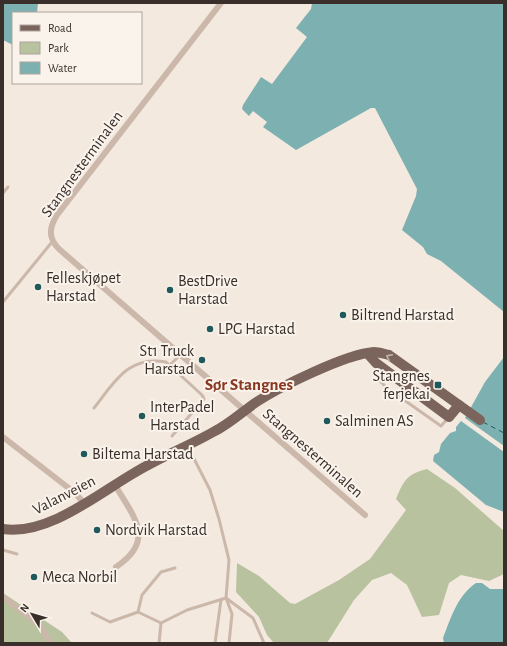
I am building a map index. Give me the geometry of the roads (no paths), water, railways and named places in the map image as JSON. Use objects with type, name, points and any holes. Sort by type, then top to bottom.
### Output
[{"type":"main road","name":"Valanveien","points":[[3,529],[21,530],[33,528],[55,519],[150,463],[217,430],[268,395],[293,382],[352,357],[381,353],[389,355],[480,420]]},
{"type":"main road","points":[[368,354],[376,364],[449,417],[462,408]]},
{"type":"street","name":"Stangnesterminalen","points":[[221,3],[57,215],[50,229],[52,242],[365,515]]},
{"type":"street","points":[[3,437],[74,493],[84,503]]},
{"type":"street","points":[[115,485],[131,510],[140,531],[138,544],[135,550],[124,562],[116,567]]},
{"type":"street","points":[[3,597],[39,625],[51,643]]},
{"type":"lane","points":[[3,193],[8,186]]},
{"type":"lane","points":[[3,302],[52,242]]},
{"type":"lane","points":[[169,366],[180,355]]},
{"type":"lane","points":[[94,408],[128,367],[158,361],[166,362],[202,395],[204,399],[172,436]]},
{"type":"lane","points":[[187,446],[210,490],[229,560],[226,598],[232,614],[229,643]]},
{"type":"lane","points":[[3,550],[17,554]]},
{"type":"lane","points":[[138,612],[142,594],[161,572],[175,568]]},
{"type":"lane","points":[[161,623],[187,610],[226,598]]},
{"type":"lane","points":[[226,598],[253,618],[264,643]]},
{"type":"lane","points":[[215,643],[221,600]]},
{"type":"lane","points":[[92,613],[110,622],[138,612],[161,623]]},
{"type":"lane","points":[[159,643],[161,623]]},
{"type":"water","points":[[3,3],[38,3],[37,12],[12,12],[12,44],[3,40]]},
{"type":"water","points":[[312,3],[504,3],[504,312],[441,261],[427,254],[423,247],[402,230],[416,196],[417,189],[375,108],[371,108],[296,150],[263,127],[267,122],[253,111],[249,116],[242,109],[261,77],[272,84],[307,37],[296,28],[311,9]]},
{"type":"water","points":[[504,357],[504,446],[465,418],[485,382]]},
{"type":"water","points":[[461,421],[504,452],[504,512],[486,505],[433,461],[434,455],[439,452],[441,444],[450,433],[456,431],[456,427]]},
{"type":"water","points":[[476,583],[482,583],[490,589],[504,589],[504,643],[444,643],[443,638],[455,608],[469,588]]},
{"type":"place","name":"Felleskjøpet Harstad","points":[[38,287]]},
{"type":"place","name":"BestDrive Harstad","points":[[170,290]]},
{"type":"place","name":"Biltrend Harstad","points":[[343,315]]},
{"type":"place","name":"LPG Harstad","points":[[210,329]]},
{"type":"place","name":"St1 Truck Harstad","points":[[202,360]]},
{"type":"place","name":"Stangnes ferjekai","points":[[438,385]]},
{"type":"place","name":"InterPadel Harstad","points":[[142,416]]},
{"type":"place","name":"Salminen AS","points":[[327,421]]},
{"type":"place","name":"Biltema Harstad","points":[[84,454]]},
{"type":"place","name":"Nordvik Harstad","points":[[97,530]]},
{"type":"place","name":"Meca Norbil","points":[[34,577]]},
{"type":"district","name":"Sør Stangnes","points":[[249,384]]}]
